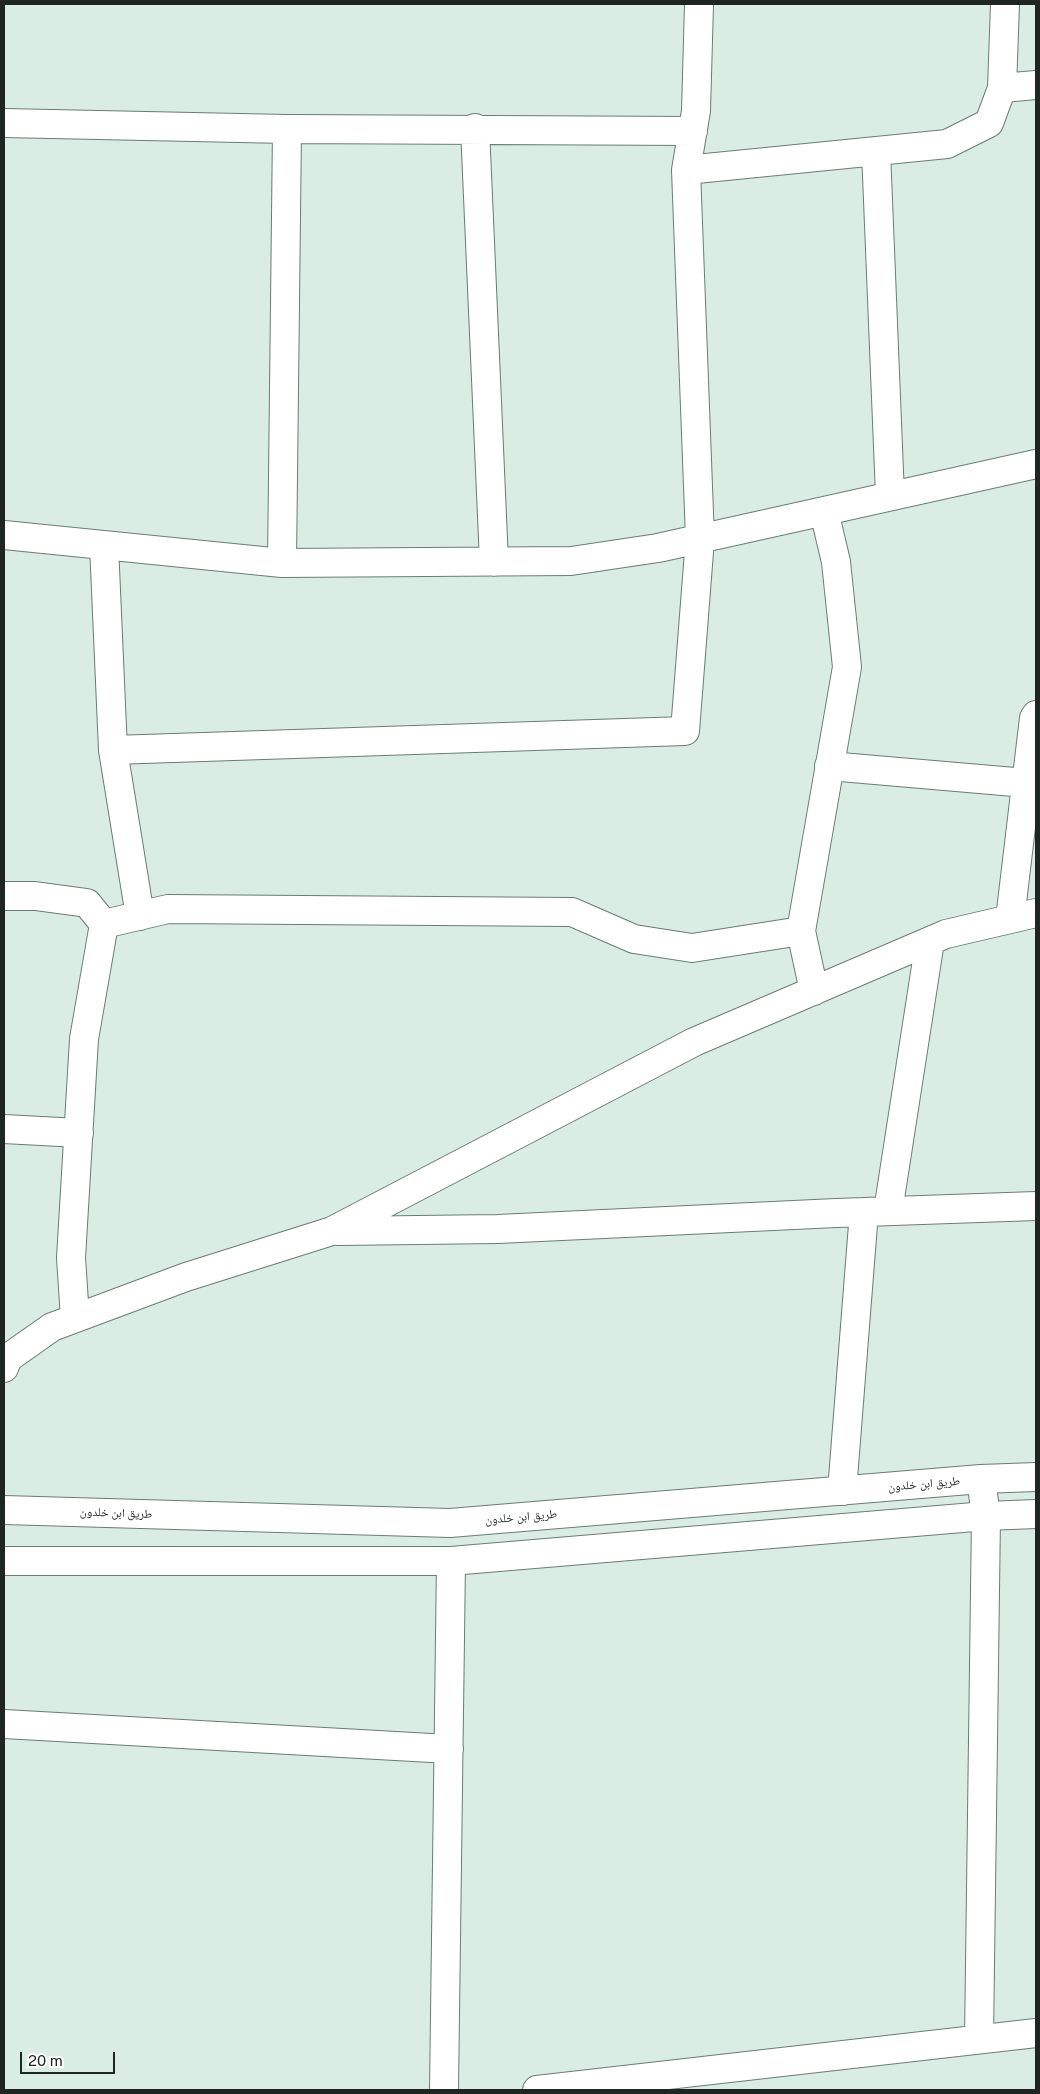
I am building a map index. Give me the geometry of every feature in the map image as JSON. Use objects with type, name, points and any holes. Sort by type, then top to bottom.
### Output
[{"type":"street","points":[[112,750],[685,730],[700,539],[686,170],[696,111],[699,4]]},
{"type":"street","points":[[686,170],[947,144],[989,123],[1002,88],[1005,4]]},
{"type":"street","points":[[1002,88],[1036,85]]},
{"type":"street","points":[[4,123],[287,129],[475,128],[693,131]]},
{"type":"street","points":[[475,128],[494,562]]},
{"type":"street","points":[[282,563],[287,129]]},
{"type":"street","points":[[876,151],[890,496]]},
{"type":"street","points":[[4,536],[282,563],[571,561],[658,548],[1036,464],[1036,451]]},
{"type":"street","points":[[814,991],[801,932],[846,667],[836,562],[824,511]]},
{"type":"street","points":[[104,546],[112,750],[140,916]]},
{"type":"street","points":[[1010,919],[1034,718],[1036,715]]},
{"type":"street","points":[[829,766],[1026,783]]},
{"type":"street","points":[[4,896],[35,896],[87,904],[104,924]]},
{"type":"street","points":[[104,924],[168,909],[572,912],[634,939],[692,948],[801,932]]},
{"type":"street","points":[[4,1368],[8,1358],[52,1327],[186,1277],[332,1231],[694,1042],[946,934],[1036,913]]},
{"type":"street","points":[[75,1318],[71,1258],[84,1039],[104,924]]},
{"type":"street","points":[[842,1491],[876,1211],[930,941]]},
{"type":"street","points":[[4,1129],[79,1133]]},
{"type":"street","points":[[332,1231],[498,1229],[876,1211],[1036,1206]]},
{"type":"street","name":"طريق ابن خلدون","points":[[4,1510],[450,1523],[981,1479],[1036,1477]]},
{"type":"street","points":[[979,2039],[986,1516],[981,1479]]},
{"type":"street","points":[[4,1561],[451,1561],[986,1516],[1036,1514]]},
{"type":"street","points":[[444,2090],[451,1561]]},
{"type":"street","points":[[4,1724],[449,1749]]},
{"type":"street","points":[[537,2090],[1036,2033]]}]
